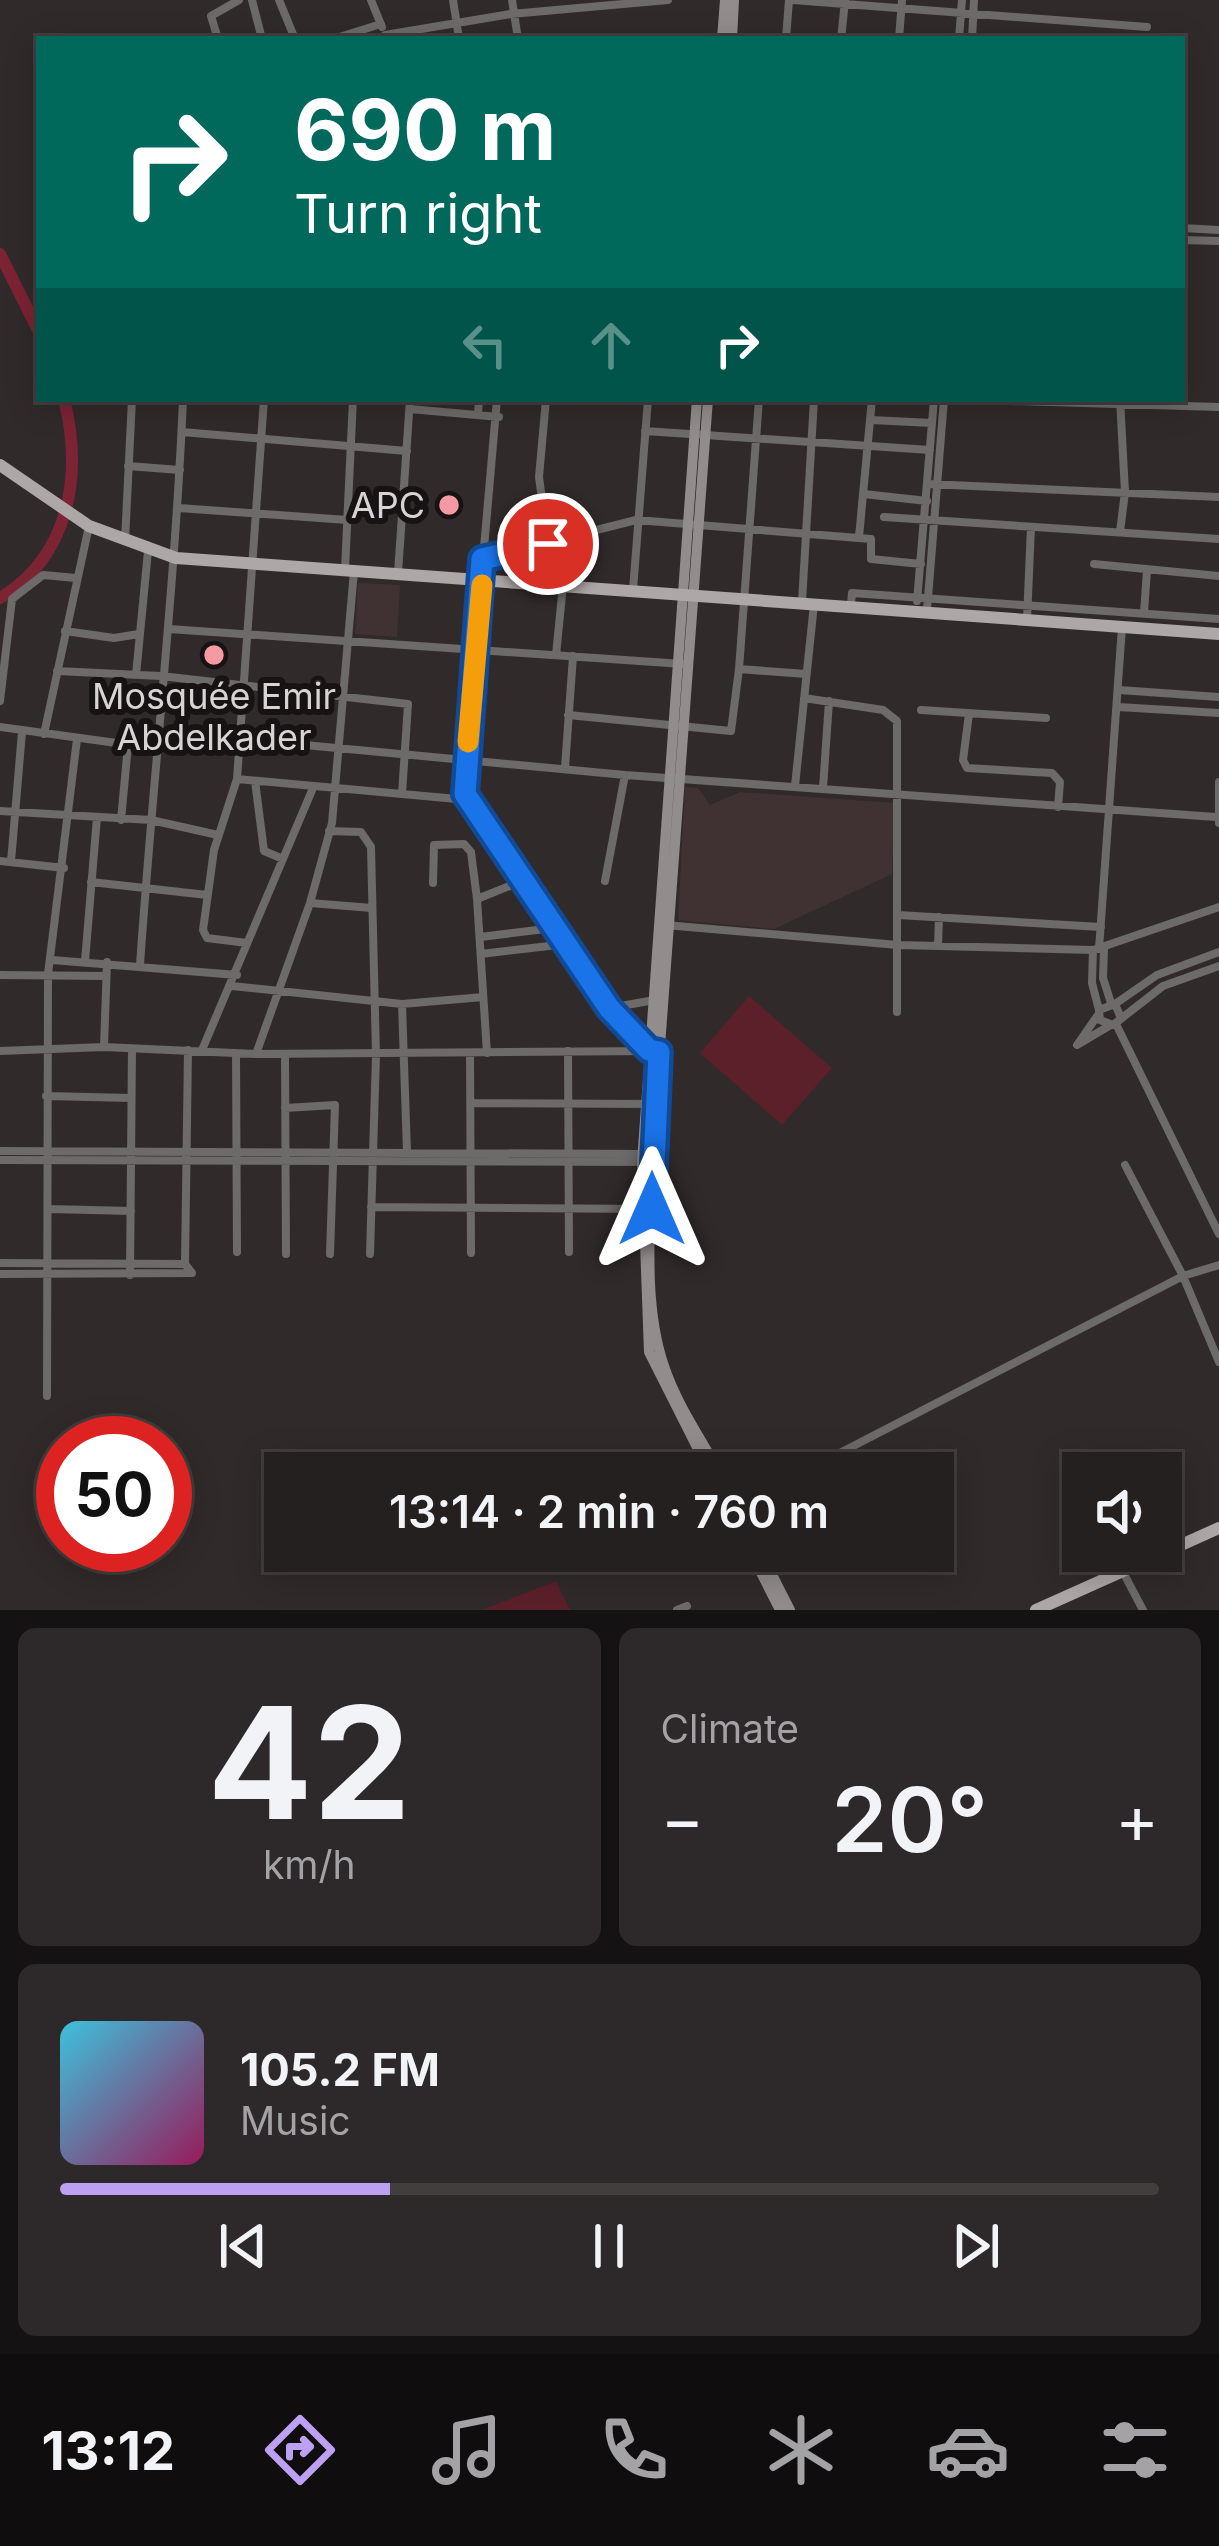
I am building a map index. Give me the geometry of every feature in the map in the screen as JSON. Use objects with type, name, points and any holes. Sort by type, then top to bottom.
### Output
[{"type":"main road","points":[[727,36],[730,0]]},
{"type":"main road","points":[[697,402],[700,435]]},
{"type":"main road","points":[[705,1452],[665,1371],[656,1338],[647,1158],[700,435],[707,402]]},
{"type":"main road","points":[[0,465],[84,523],[176,558],[808,602],[922,604],[1027,612],[1122,628],[1219,634]]},
{"type":"main road","points":[[1182,1545],[1219,1528]]},
{"type":"main road","points":[[761,1572],[780,1610]]},
{"type":"main road","points":[[771,1572],[790,1610]]},
{"type":"main road","points":[[1036,1610],[1121,1572]]},
{"type":"street","points":[[217,36],[211,16],[239,0]]},
{"type":"street","points":[[252,0],[261,36]]},
{"type":"street","points":[[280,0],[294,36]]},
{"type":"street","points":[[371,0],[386,36]]},
{"type":"street","points":[[453,0],[459,36]]},
{"type":"street","points":[[512,0],[518,36]]},
{"type":"street","points":[[391,36],[514,13],[668,0]]},
{"type":"street","points":[[786,36],[791,0],[902,4],[1147,27]]},
{"type":"street","points":[[959,36],[962,0]]},
{"type":"street","points":[[972,36],[974,0]]},
{"type":"street","points":[[841,36],[845,2]]},
{"type":"street","points":[[899,36],[902,4]]},
{"type":"street","points":[[343,36],[381,24]]},
{"type":"street","points":[[1185,228],[1219,230]]},
{"type":"street","points":[[1185,240],[1219,241]]},
{"type":"street","points":[[125,542],[132,402]]},
{"type":"street","points":[[140,965],[155,731],[176,558],[183,402]]},
{"type":"street","points":[[247,943],[204,935],[218,835],[237,779],[264,402]]},
{"type":"street","points":[[256,1054],[310,902],[336,790],[350,640],[347,520],[353,402]]},
{"type":"street","points":[[477,402],[478,416]]},
{"type":"street","points":[[496,402],[499,417],[463,788],[609,1008],[654,1051]]},
{"type":"street","points":[[546,402],[539,477],[548,544]]},
{"type":"street","points":[[633,590],[648,402]]},
{"type":"street","points":[[568,715],[731,731],[760,402]]},
{"type":"street","points":[[795,786],[806,674],[804,533],[814,402]]},
{"type":"street","points":[[859,537],[872,402]]},
{"type":"street","points":[[922,604],[921,564],[933,485],[934,402]]},
{"type":"street","points":[[922,604],[944,402]]},
{"type":"street","points":[[1076,402],[1219,407]]},
{"type":"street","points":[[1120,403],[1125,492],[1120,532]]},
{"type":"street","points":[[398,573],[410,404],[499,417]]},
{"type":"street","points":[[871,420],[932,423]]},
{"type":"street","points":[[645,430],[930,450]]},
{"type":"street","points":[[182,432],[406,452]]},
{"type":"street","points":[[128,466],[180,470]]},
{"type":"street","points":[[933,485],[1219,496]]},
{"type":"street","points":[[864,494],[927,501]]},
{"type":"street","points":[[179,508],[347,520]]},
{"type":"street","points":[[884,517],[1219,538]]},
{"type":"street","points":[[482,559],[636,520],[872,539],[871,559],[921,564]]},
{"type":"street","points":[[44,734],[84,523]]},
{"type":"street","points":[[1031,527],[1027,612],[1219,619]]},
{"type":"street","points":[[136,675],[148,551]]},
{"type":"street","points":[[1094,564],[1219,576]]},
{"type":"street","points":[[1144,613],[1147,570]]},
{"type":"street","points":[[0,700],[12,599],[43,575],[76,578]]},
{"type":"street","points":[[556,655],[563,584]]},
{"type":"street","points":[[1115,1022],[1099,1012],[1092,983],[1111,810],[1122,628]]},
{"type":"street","points":[[169,629],[685,664]]},
{"type":"street","points":[[65,631],[114,638],[140,634]]},
{"type":"street","points":[[565,768],[573,656]]},
{"type":"street","points":[[739,669],[806,674]]},
{"type":"street","points":[[57,671],[161,676],[408,704],[402,794]]},
{"type":"street","points":[[1119,689],[1219,697]]},
{"type":"street","points":[[804,698],[892,713],[900,731],[896,1012]]},
{"type":"street","points":[[823,788],[829,701]]},
{"type":"street","points":[[1118,707],[1219,712]]},
{"type":"street","points":[[921,710],[1046,718]]},
{"type":"street","points":[[969,714],[963,760],[967,768],[1052,773],[1060,782],[1058,807]]},
{"type":"street","points":[[0,727],[154,748]]},
{"type":"street","points":[[22,731],[5,861],[65,868]]},
{"type":"street","points":[[155,731],[341,752],[1218,820],[1219,782]]},
{"type":"street","points":[[47,1396],[48,974],[65,868],[76,740]]},
{"type":"street","points":[[121,820],[128,745]]},
{"type":"street","points":[[605,881],[625,775]]},
{"type":"street","points":[[237,779],[470,800]]},
{"type":"street","points":[[255,781],[264,851],[283,859]]},
{"type":"street","points":[[202,1050],[313,788]]},
{"type":"street","points":[[0,811],[151,820],[218,835]]},
{"type":"street","points":[[85,961],[97,817]]},
{"type":"street","points":[[329,831],[361,832],[370,838],[376,1054],[370,1254]]},
{"type":"street","points":[[433,883],[434,845],[464,844],[471,852],[477,899],[487,1053]]},
{"type":"street","points":[[477,899],[527,879]]},
{"type":"street","points":[[91,882],[207,895]]},
{"type":"street","points":[[310,902],[372,908]]},
{"type":"street","points":[[663,925],[898,944],[1098,950],[1219,907]]},
{"type":"street","points":[[898,915],[1101,926]]},
{"type":"street","points":[[938,946],[939,917]]},
{"type":"street","points":[[480,938],[554,928]]},
{"type":"street","points":[[481,954],[566,944]]},
{"type":"street","points":[[1098,950],[1115,1022],[1219,1234]]},
{"type":"street","points":[[1219,952],[1182,962],[1099,1012],[1077,1045],[1163,986],[1219,966]]},
{"type":"street","points":[[52,960],[237,975]]},
{"type":"street","points":[[104,1046],[107,962]]},
{"type":"street","points":[[0,975],[106,976]]},
{"type":"street","points":[[232,986],[401,1004],[483,997]]},
{"type":"street","points":[[609,1008],[658,1000]]},
{"type":"street","points":[[401,1004],[407,1152]]},
{"type":"street","points":[[0,1051],[104,1046],[236,1054],[654,1051]]},
{"type":"street","points":[[131,1269],[132,1049]]},
{"type":"street","points":[[0,1263],[189,1275],[193,1268],[184,1264],[188,1050]]},
{"type":"street","points":[[568,1052],[569,1252]]},
{"type":"street","points":[[470,1053],[471,1253]]},
{"type":"street","points":[[236,1054],[237,1252]]},
{"type":"street","points":[[285,1054],[286,1254]]},
{"type":"street","points":[[46,1096],[131,1098]]},
{"type":"street","points":[[471,1103],[650,1104]]},
{"type":"street","points":[[286,1108],[335,1105],[330,1254]]},
{"type":"street","points":[[130,1156],[188,1148],[236,1156]]},
{"type":"street","points":[[0,1151],[186,1161],[236,1156],[647,1158]]},
{"type":"street","points":[[375,1157],[407,1152],[471,1157]]},
{"type":"street","points":[[0,1160],[48,1155]]},
{"type":"street","points":[[1125,1165],[1183,1276],[1219,1362]]},
{"type":"street","points":[[371,1207],[647,1209]]},
{"type":"street","points":[[49,1209],[130,1211]]},
{"type":"street","points":[[842,1452],[1183,1276],[1219,1265]]},
{"type":"street","points":[[0,1274],[131,1269]]},
{"type":"street","points":[[1124,1572],[1143,1610]]},
{"type":"shaded area","points":[[358,583],[400,585],[397,637],[355,634]]},
{"type":"shaded area","points":[[685,787],[698,788],[710,805],[740,792],[894,803],[892,874],[774,929],[678,920]]},
{"type":"shaded area","points":[[749,996],[832,1068],[782,1125],[700,1053]]},
{"type":"shaded area","points":[[556,1581],[570,1610],[482,1610]]},
{"type":"waterway","points":[[0,254],[36,326]]},
{"type":"waterway","points":[[0,598],[42,560],[65,511],[72,456],[65,402]]},
{"type":"slow traffic","points":[[468,742],[482,585]]},
{"type":"place","name":"APC","points":[[449,505]]},
{"type":"place","name":"Mosquée Emir Abdelkader","points":[[214,655]]},
{"type":"route","points":[[548,544],[482,559],[463,788],[609,1008],[649,1050],[659,1052],[652,1209]]}]
